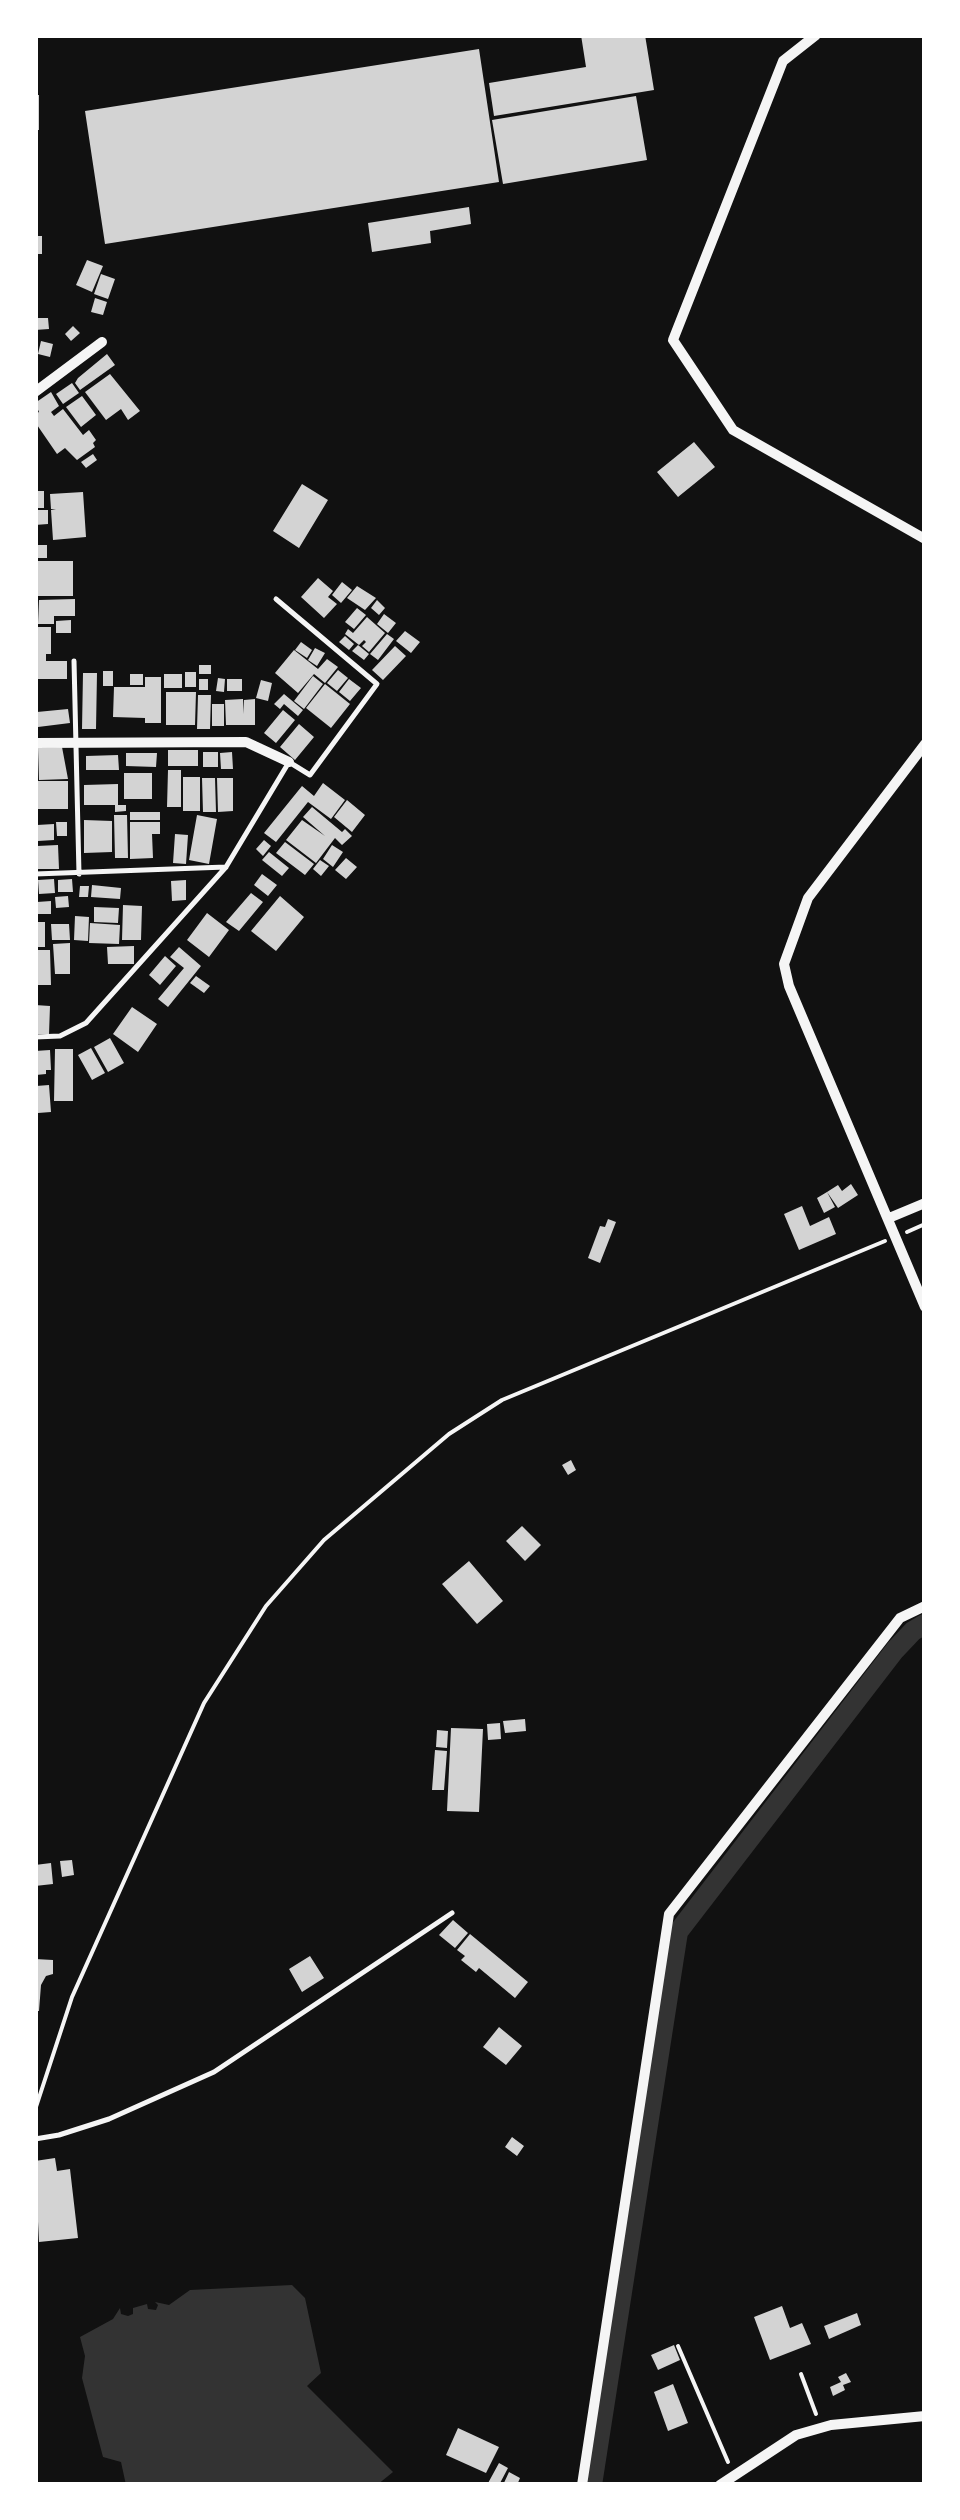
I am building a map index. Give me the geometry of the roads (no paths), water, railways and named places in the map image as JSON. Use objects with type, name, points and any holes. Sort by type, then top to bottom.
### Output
[{"type":"street","points":[[816,35],[783,60],[673,340],[733,430],[925,539]]},
{"type":"street","points":[[35,392],[102,342]]},
{"type":"street","points":[[35,744],[246,742],[288,762]]},
{"type":"street","points":[[925,744],[808,898],[784,964],[789,986],[925,1308]]},
{"type":"street","points":[[888,1218],[925,1204]]},
{"type":"street","points":[[582,2485],[670,1914],[900,1618],[925,1606]]},
{"type":"street","points":[[720,2485],[796,2436],[821,2428],[925,2416]]},
{"type":"lane","points":[[35,1037],[60,1036],[86,1023],[226,867],[288,762],[310,775],[377,684],[276,599]]},
{"type":"lane","points":[[74,661],[78,874]]},
{"type":"lane","points":[[35,874],[226,867]]},
{"type":"lane","points":[[35,2139],[59,2136],[109,2120],[214,2072],[452,1913]]},
{"type":"waterway","points":[[592,2485],[678,1932],[895,1650],[925,1624]]}]
